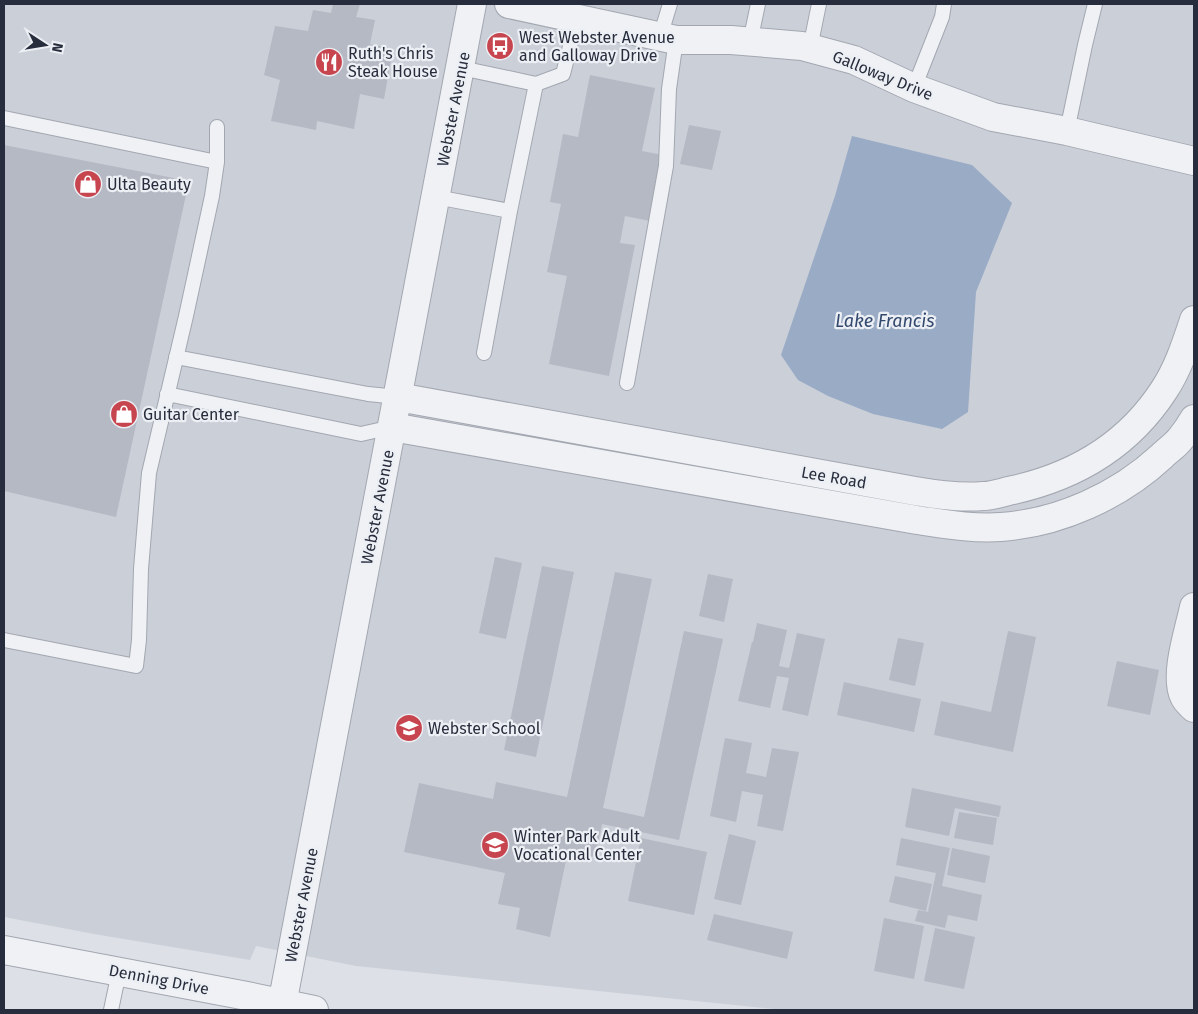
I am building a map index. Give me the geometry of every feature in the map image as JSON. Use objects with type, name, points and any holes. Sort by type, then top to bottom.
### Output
[{"type":"street","name":"Webster Avenue","points":[[282,1007],[472,4]]},
{"type":"street","name":"Galloway Drive","points":[[509,4],[544,8],[577,18],[668,38],[731,40],[802,46],[854,60],[914,88],[993,117],[1067,131],[1194,161]]},
{"type":"street","name":"Lee Road","points":[[398,397],[915,491],[949,496],[984,496],[1026,487],[1064,474],[1103,453],[1136,426],[1165,390],[1183,354],[1194,320]]},
{"type":"street","name":"Lee Road","points":[[392,427],[962,527],[1000,527],[1033,523],[1078,509],[1116,491],[1149,468],[1180,439],[1194,419]]},
{"type":"street","points":[[789,497],[794,470]]},
{"type":"street","points":[[1194,607],[1181,666],[1180,683],[1184,698],[1194,708]]},
{"type":"street","name":"Denning Drive","points":[[4,950],[119,972],[282,1007],[314,1010]]},
{"type":"lane","points":[[627,383],[666,166],[670,4]]},
{"type":"lane","points":[[750,42],[758,4]]},
{"type":"lane","points":[[810,48],[819,4]]},
{"type":"lane","points":[[914,88],[942,17],[944,4]]},
{"type":"lane","points":[[1067,131],[1095,4]]},
{"type":"lane","points":[[461,68],[536,84],[563,74],[577,18]]},
{"type":"lane","points":[[484,352],[536,84]]},
{"type":"lane","points":[[4,118],[217,162]]},
{"type":"lane","points":[[4,640],[136,666],[149,472],[212,196],[217,162],[217,127]]},
{"type":"lane","points":[[436,197],[510,211]]},
{"type":"lane","points":[[176,357],[368,394],[398,397]]},
{"type":"lane","points":[[167,394],[361,434],[392,427]]},
{"type":"lane","points":[[111,1010],[119,972]]},
{"type":"shaded area","points":[[4,4],[1194,4],[1194,1010],[784,1010],[356,966],[256,946],[250,960],[4,917]]},
{"type":"water","name":"Lake Francis","points":[[852,136],[972,165],[1012,203],[976,292],[968,412],[942,429],[873,414],[828,396],[798,380],[781,355],[835,196]]},
{"type":"building","name":"Ruth's Chris Steak House","points":[[333,4],[360,4],[356,17],[375,20],[370,44],[393,49],[384,99],[360,94],[354,129],[317,121],[316,130],[271,121],[280,80],[264,75],[275,26],[308,31],[313,10],[331,13]]},
{"type":"building","points":[[590,75],[655,88],[642,151],[663,155],[650,221],[625,216],[620,243],[635,245],[609,376],[549,364],[567,276],[547,272],[561,204],[550,202],[563,134],[578,137]]},
{"type":"building","points":[[689,125],[721,131],[712,170],[680,164]]},
{"type":"building","points":[[4,145],[189,181],[116,517],[4,491]]},
{"type":"building","points":[[495,557],[522,563],[506,639],[479,633]]},
{"type":"building","points":[[542,566],[574,572],[536,757],[504,750]]},
{"type":"building","points":[[615,572],[652,579],[603,808],[644,817],[684,631],[723,639],[679,840],[602,824],[595,857],[568,851],[550,937],[516,929],[520,908],[498,904],[505,873],[404,852],[419,783],[493,799],[496,782],[567,797]]},
{"type":"building","points":[[708,574],[733,579],[724,622],[699,616]]},
{"type":"building","points":[[757,623],[787,630],[779,666],[789,668],[797,633],[825,639],[808,716],[782,710],[789,678],[777,676],[770,708],[738,701]]},
{"type":"building","points":[[1008,631],[1036,637],[1013,752],[934,735],[941,701],[991,712]]},
{"type":"building","points":[[898,638],[924,643],[915,686],[889,680]]},
{"type":"building","points":[[1117,661],[1159,670],[1150,715],[1107,706]]},
{"type":"building","points":[[844,682],[921,699],[914,732],[837,715]]},
{"type":"building","points":[[725,738],[752,743],[746,773],[766,777],[772,748],[799,752],[783,831],[757,826],[763,795],[742,791],[736,822],[710,816]]},
{"type":"building","points":[[912,788],[1001,806],[999,817],[955,808],[949,836],[905,827]]},
{"type":"building","points":[[959,812],[997,818],[993,845],[954,838]]},
{"type":"building","points":[[729,834],[756,841],[741,905],[714,899]]},
{"type":"building","points":[[641,838],[707,852],[694,915],[628,901]]},
{"type":"building","points":[[901,838],[950,848],[942,886],[982,895],[977,921],[948,915],[945,928],[915,921],[918,910],[929,912],[936,873],[896,865]]},
{"type":"building","points":[[952,848],[990,856],[985,883],[947,875]]},
{"type":"building","points":[[895,876],[932,884],[926,911],[889,902]]},
{"type":"building","points":[[714,914],[793,932],[787,959],[707,940]]},
{"type":"building","points":[[884,918],[924,926],[914,979],[874,971]]},
{"type":"building","points":[[935,928],[975,937],[964,989],[924,981]]},
{"type":"place","name":"West Webster Avenue and Galloway Drive","points":[[500,46]]},
{"type":"place","name":"Ruth's Chris Steak House","points":[[329,62]]},
{"type":"place","name":"Ulta Beauty","points":[[88,184]]},
{"type":"place","name":"Guitar Center","points":[[124,414]]},
{"type":"place","name":"Webster School","points":[[409,728]]},
{"type":"place","name":"Winter Park Adult Vocational Center","points":[[495,845]]}]
